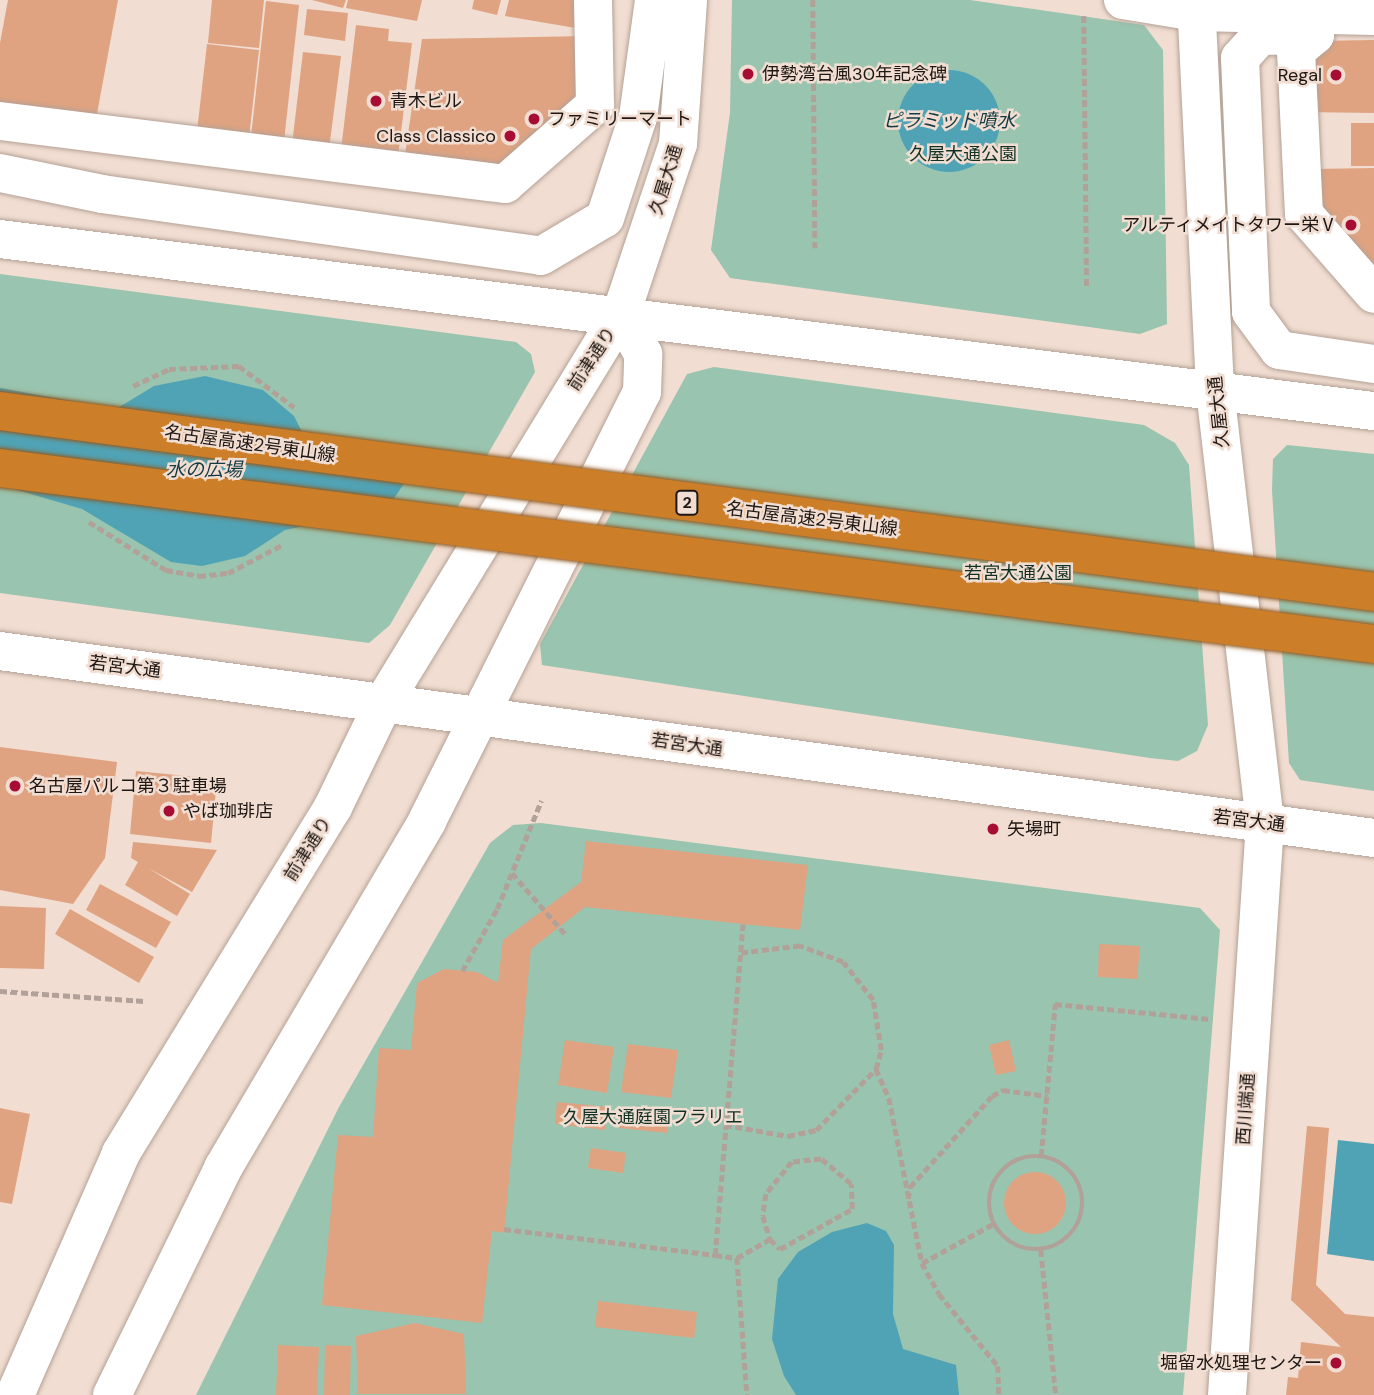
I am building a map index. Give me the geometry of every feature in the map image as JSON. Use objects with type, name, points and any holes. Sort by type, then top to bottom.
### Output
[{"type":"highway","name":"名古屋高速2号東山線","points":[[0,411],[1374,592]]},
{"type":"highway","points":[[0,468],[1374,644]]},
{"type":"street","points":[[0,121],[505,184],[595,105],[593,0]]},
{"type":"street","points":[[0,173],[102,194],[548,254],[605,218],[638,117],[654,0]]},
{"type":"street","name":"久屋大通","points":[[621,314],[678,144],[688,0]]},
{"type":"street","points":[[1123,0],[1374,16]]},
{"type":"street","points":[[1285,0],[1374,1]]},
{"type":"street","name":"久屋大通","points":[[1196,6],[1216,390],[1265,822]]},
{"type":"street","points":[[1374,294],[1304,214],[1296,51],[1315,35],[1260,36],[1240,58],[1251,312],[1279,350],[1374,364]]},
{"type":"street","points":[[0,239],[621,314],[1374,411]]},
{"type":"street","name":"前津通り","points":[[15,1395],[121,1153],[333,807],[385,700],[621,314],[643,354],[642,392],[412,847],[223,1168],[112,1395]]},
{"type":"street","name":"若宮大通","points":[[0,651],[385,700],[477,718],[1374,838]]},
{"type":"street","name":"西川端通","points":[[1227,1395],[1265,822]]},
{"type":"path","points":[[813,0],[815,248]]},
{"type":"path","points":[[1084,16],[1087,287]]},
{"type":"path","points":[[78,514],[166,570],[199,576],[256,563],[290,541]]},
{"type":"path","points":[[462,971],[512,873],[541,801]]},
{"type":"path","points":[[512,873],[566,935]]},
{"type":"path","points":[[715,1255],[743,924]]},
{"type":"path","points":[[741,953],[800,946],[826,951],[858,973],[881,1027],[876,1069],[889,1098],[906,1207],[922,1262],[939,1294],[998,1366],[999,1395]]},
{"type":"path","points":[[0,991],[144,1001]]},
{"type":"path","points":[[1041,1156],[1055,1004],[1222,1020]]},
{"type":"path","points":[[724,1125],[788,1136],[816,1130],[876,1069]]},
{"type":"path","points":[[906,1207],[910,1187],[992,1096],[1003,1090],[1048,1096]]},
{"type":"path","points":[[1041,1156],[1063,1163],[1079,1180],[1084,1212],[1067,1237],[1041,1250],[1010,1245],[993,1224],[990,1184],[1019,1158],[1041,1156]]},
{"type":"path","points":[[821,1159],[851,1184],[852,1209],[780,1249],[770,1239],[763,1216],[766,1194],[793,1162],[821,1159]]},
{"type":"path","points":[[922,1262],[993,1224]]},
{"type":"path","points":[[504,1229],[737,1258],[770,1239]]},
{"type":"path","points":[[1041,1250],[1056,1395]]},
{"type":"path","points":[[737,1258],[747,1395]]},
{"type":"green space","name":"久屋大通公園","points":[[732,0],[970,0],[1144,25],[1163,50],[1167,324],[1140,334],[730,278],[711,250],[730,113]]},
{"type":"green space","points":[[0,274],[516,342],[531,354],[535,372],[390,625],[369,643],[0,593]]},
{"type":"green space","name":"若宮大通公園","points":[[714,367],[1144,425],[1175,443],[1189,465],[1208,725],[1197,751],[1178,761],[1150,758],[542,665],[540,644],[687,374]]},
{"type":"green space","points":[[1287,445],[1374,454],[1374,791],[1300,780],[1289,763],[1272,490],[1273,459]]},
{"type":"green space","name":"久屋大通庭園フラリエ","points":[[541,823],[1200,908],[1220,930],[1183,1395],[196,1395],[339,1107],[490,843],[513,825]]},
{"type":"water","name":"ピラミッド噴水","points":[[949,70],[969,73],[992,92],[997,101],[1000,121],[997,141],[978,164],[969,169],[949,172],[929,169],[906,150],[901,141],[898,121],[901,101],[920,78],[929,73]]},
{"type":"water","name":"水の広場","points":[[205,376],[263,390],[294,416],[302,432],[423,455],[375,527],[333,520],[285,530],[245,556],[202,566],[171,562],[82,509],[0,485],[0,388],[116,409],[154,386]]},
{"type":"water","points":[[1338,1140],[1374,1144],[1374,1261],[1327,1254]]},
{"type":"water","points":[[867,1223],[886,1231],[894,1245],[893,1314],[903,1349],[956,1365],[959,1395],[796,1395],[784,1376],[772,1339],[778,1279],[798,1252],[832,1232]]},
{"type":"building","points":[[8,0],[118,0],[94,130],[0,112],[0,43]]},
{"type":"building","points":[[212,0],[264,0],[259,48],[208,43]]},
{"type":"building","points":[[312,0],[346,0],[343,8]]},
{"type":"building","points":[[348,0],[422,0],[417,21],[346,8]]},
{"type":"building","points":[[474,0],[501,0],[497,15],[472,9]]},
{"type":"building","points":[[509,0],[593,0],[593,31],[505,16]]},
{"type":"building","points":[[266,1],[299,5],[283,150],[250,146]]},
{"type":"building","points":[[307,9],[348,13],[345,41],[304,35]]},
{"type":"building","name":"青木ビル","points":[[356,25],[389,29],[388,41],[412,43],[397,165],[340,158]]},
{"type":"building","points":[[588,36],[588,94],[499,177],[403,168],[422,39]]},
{"type":"building","points":[[1374,40],[1374,113],[1304,112],[1315,41]]},
{"type":"building","points":[[207,44],[259,50],[248,146],[196,140]]},
{"type":"building","points":[[303,52],[341,56],[328,157],[291,153]]},
{"type":"building","points":[[1351,123],[1374,123],[1374,166],[1351,166]]},
{"type":"building","name":"アルティメイトタワー栄Ⅴ","points":[[1374,168],[1374,279],[1315,205],[1314,169]]},
{"type":"building","points":[[0,747],[117,762],[105,858],[73,904],[0,890]]},
{"type":"building","points":[[136,771],[217,779],[211,843],[130,834]]},
{"type":"building","points":[[586,841],[808,865],[800,930],[585,907],[531,949],[504,1233],[492,1231],[482,1323],[322,1305],[338,1135],[373,1137],[379,1048],[411,1050],[417,983],[444,969],[477,972],[498,983],[503,940],[581,882]]},
{"type":"building","points":[[133,842],[217,850],[192,892],[148,868],[190,894],[177,916],[125,885],[138,862],[131,858]]},
{"type":"building","points":[[100,884],[171,922],[156,948],[86,910]]},
{"type":"building","points":[[0,906],[46,908],[44,969],[0,968]]},
{"type":"building","points":[[70,909],[154,957],[139,983],[55,934]]},
{"type":"building","points":[[1099,944],[1140,946],[1137,979],[1098,977]]},
{"type":"building","points":[[565,1040],[614,1047],[607,1093],[558,1085]]},
{"type":"building","points":[[1009,1040],[1016,1071],[996,1075],[989,1045]]},
{"type":"building","points":[[628,1044],[678,1050],[671,1098],[621,1092]]},
{"type":"building","points":[[557,1102],[608,1107],[605,1130],[555,1124]]},
{"type":"building","points":[[621,1107],[669,1111],[667,1133],[619,1128]]},
{"type":"building","points":[[0,1108],[30,1114],[12,1204],[0,1202]]},
{"type":"building","points":[[1307,1126],[1329,1128],[1316,1285],[1345,1314],[1374,1317],[1374,1395],[1286,1395],[1288,1377],[1298,1378],[1301,1342],[1341,1347],[1291,1300]]},
{"type":"building","points":[[591,1148],[626,1153],[623,1173],[588,1168]]},
{"type":"building","points":[[1035,1172],[1057,1181],[1066,1203],[1057,1225],[1035,1234],[1013,1225],[1004,1203],[1013,1181]]},
{"type":"building","points":[[598,1301],[697,1312],[694,1338],[595,1327]]},
{"type":"building","points":[[415,1323],[464,1334],[466,1394],[358,1394],[356,1336]]},
{"type":"building","points":[[278,1345],[319,1347],[317,1395],[276,1395]]},
{"type":"building","points":[[325,1345],[351,1346],[350,1395],[324,1395]]},
{"type":"place","name":"伊勢湾台風30年記念碑","points":[[748,74]]},
{"type":"place","name":"Regal","points":[[1336,75]]},
{"type":"place","name":"青木ビル","points":[[376,101]]},
{"type":"place","name":"ファミリーマート","points":[[534,119]]},
{"type":"place","name":"Class Classico","points":[[510,136]]},
{"type":"place","name":"アルティメイトタワー栄Ⅴ","points":[[1351,225]]},
{"type":"place","name":"名古屋パルコ第３駐車場","points":[[15,786]]},
{"type":"place","name":"やば珈琲店","points":[[169,811]]},
{"type":"place","name":"矢場町","points":[[993,829]]},
{"type":"place","name":"堀留水処理センター","points":[[1336,1363]]}]
